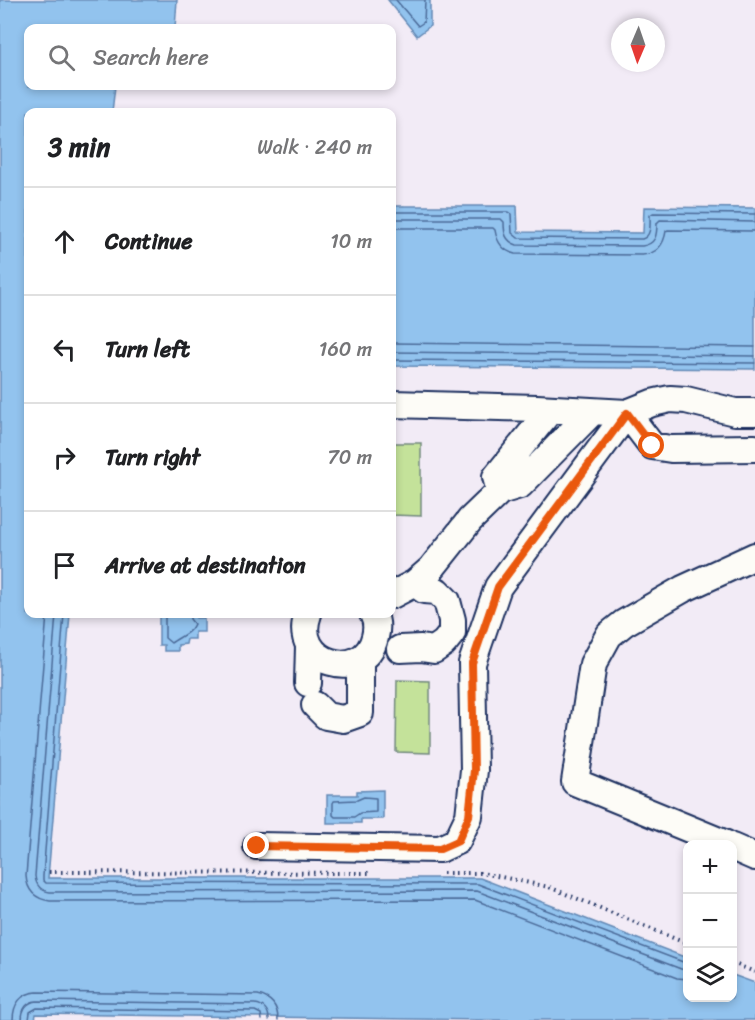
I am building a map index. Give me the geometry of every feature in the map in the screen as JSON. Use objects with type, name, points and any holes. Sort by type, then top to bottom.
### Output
[{"type":"street","points":[[396,404],[627,413],[651,403],[670,399],[686,400],[735,412],[755,412]]},
{"type":"street","points":[[500,491],[496,477],[551,409]]},
{"type":"street","points":[[396,594],[419,586],[471,520],[500,491],[520,484],[592,412]]},
{"type":"street","points":[[627,413],[652,446],[671,449],[755,448]]},
{"type":"street","points":[[257,846],[440,849],[458,841],[469,816],[474,770],[472,663],[498,587],[627,413]]},
{"type":"street","points":[[716,840],[575,782],[593,664],[609,635],[624,623],[683,589],[755,556]]},
{"type":"street","points":[[410,648],[434,635],[437,623],[435,611],[425,600],[419,586]]},
{"type":"street","points":[[306,618],[304,622],[309,646],[312,694],[326,716],[343,719],[360,713],[360,659]]},
{"type":"street","points":[[309,646],[316,655],[326,661],[338,664],[360,659],[374,641],[377,629],[375,618]]},
{"type":"street","points":[[737,849],[755,856]]},
{"type":"path","points":[[49,872],[377,873]]},
{"type":"path","points":[[436,873],[482,873],[549,887],[683,942]]},
{"type":"path","points":[[737,965],[755,972]]},
{"type":"green space","points":[[396,443],[421,443],[421,516],[396,515]]},
{"type":"green space","points":[[397,680],[430,681],[430,753],[396,752]]},
{"type":"water","points":[[0,0],[177,0],[175,24],[24,24],[24,90],[115,90],[112,108],[24,108],[24,618],[70,618],[48,878],[480,878],[683,956],[683,1002],[737,1002],[737,976],[755,983],[755,1020],[484,1020],[36,1014],[35,1020],[0,1020]]},
{"type":"water","points":[[388,0],[430,0],[430,26],[417,36]]},
{"type":"water","points":[[396,206],[517,206],[518,232],[643,233],[644,207],[755,208],[755,369],[396,366]]},
{"type":"water","points":[[159,618],[204,618],[204,632],[195,632],[195,639],[187,639],[186,644],[178,645],[178,651],[164,651],[164,645],[159,645]]},
{"type":"water","points":[[383,790],[383,819],[361,819],[361,823],[327,823],[327,795],[357,795],[357,791]]},
{"type":"route","points":[[257,846],[440,849],[458,841],[469,816],[474,770],[472,663],[498,587],[627,413],[652,446]]}]
